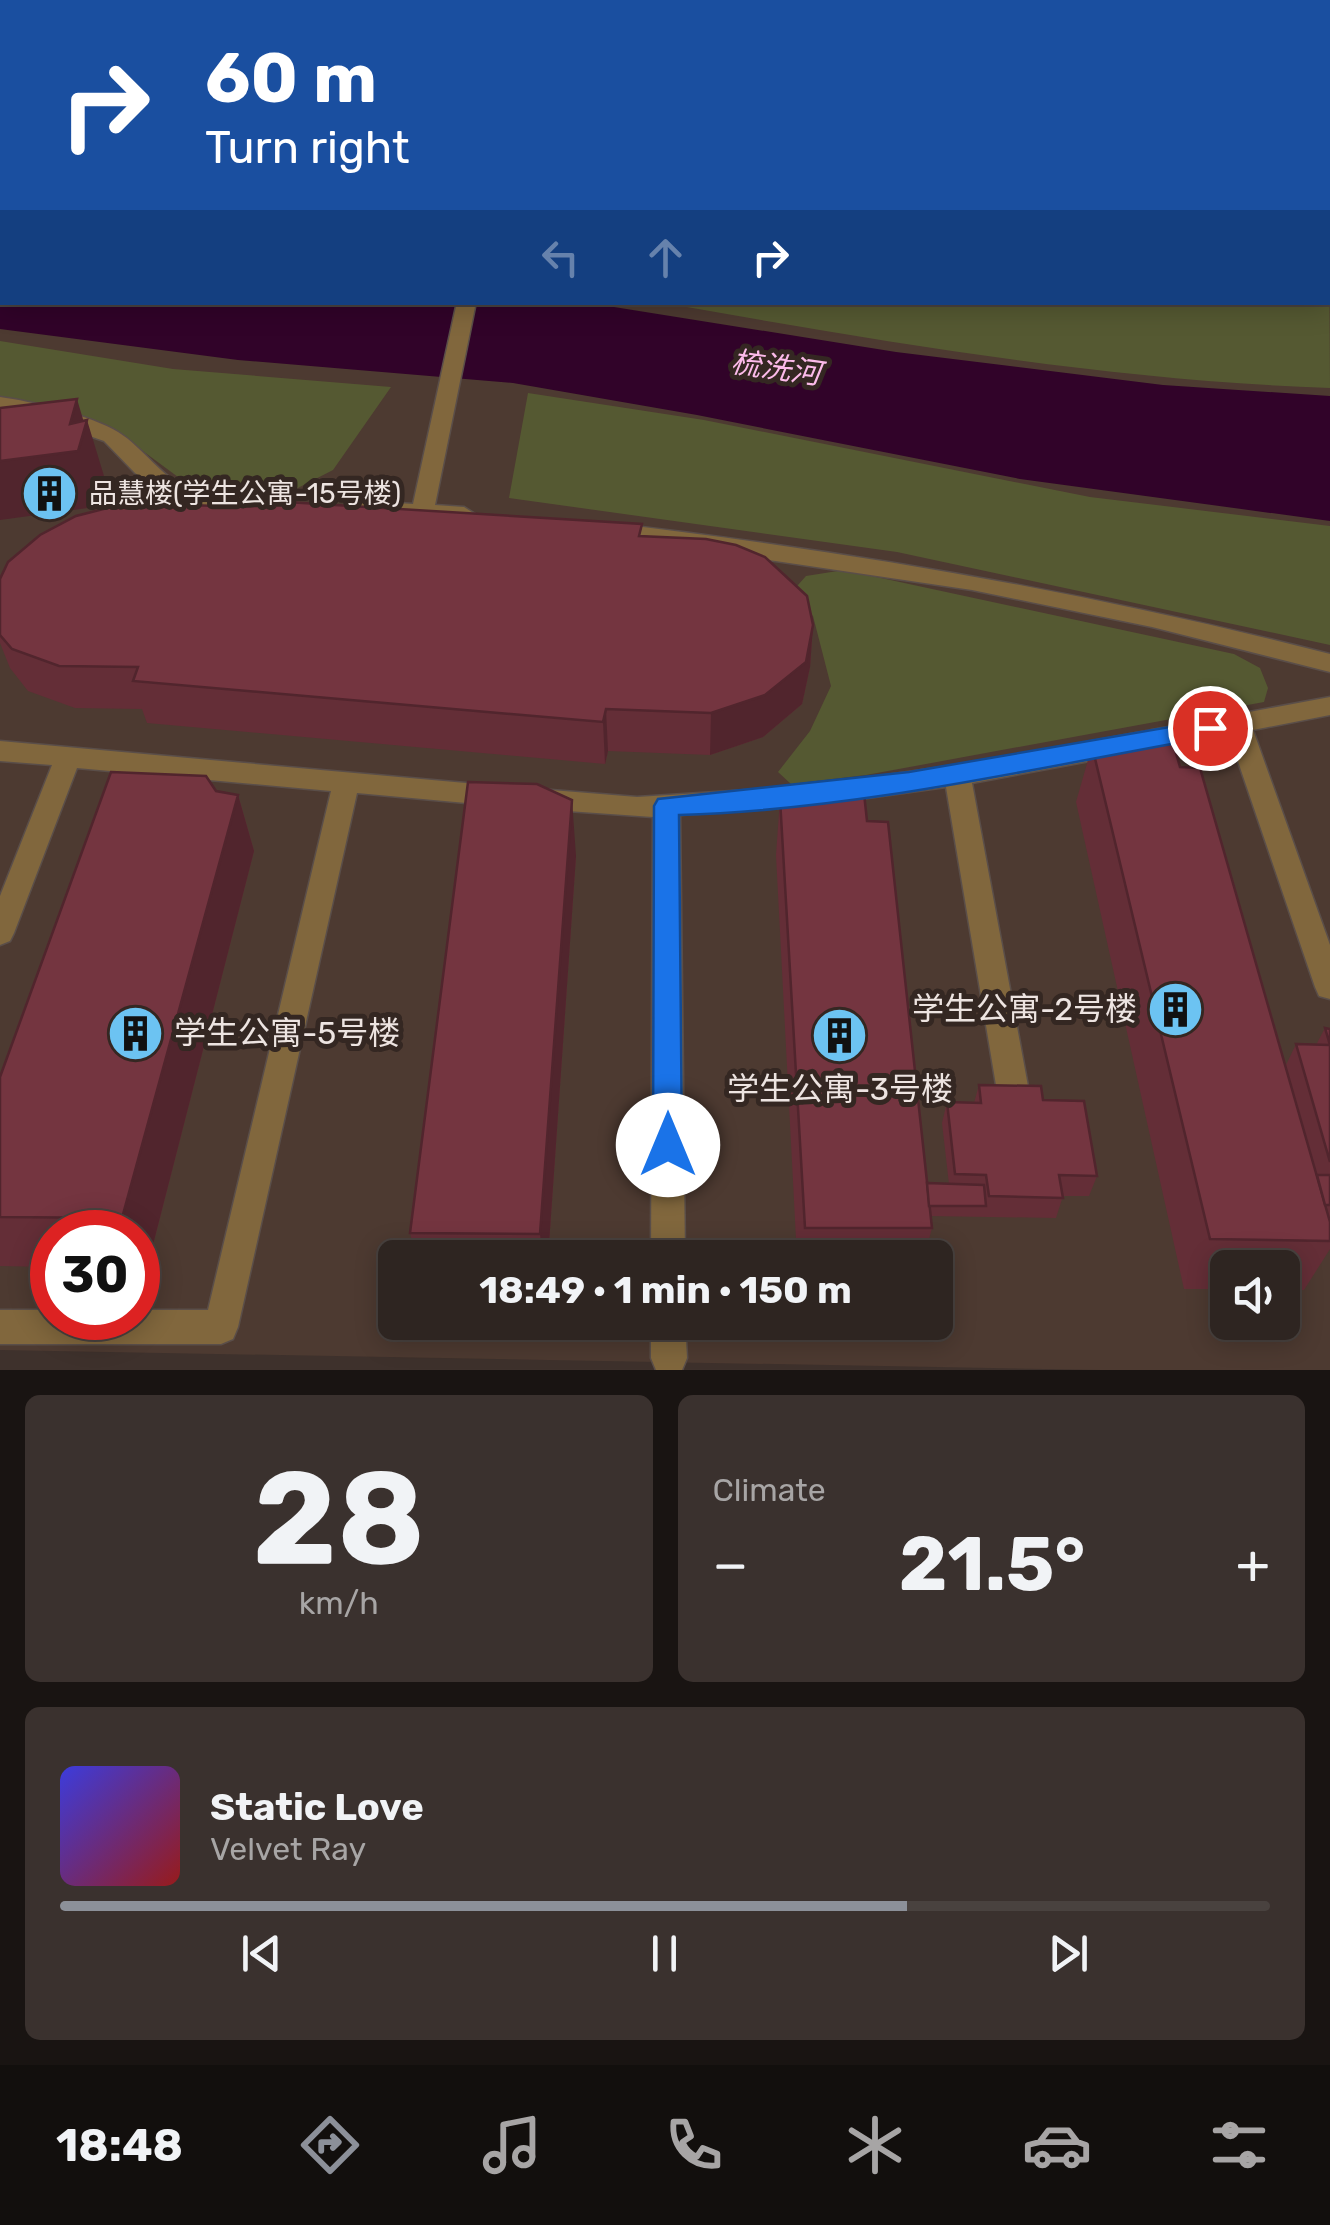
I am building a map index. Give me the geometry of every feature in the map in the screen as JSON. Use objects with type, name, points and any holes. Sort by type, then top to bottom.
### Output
[{"type":"street","points":[[423,510],[466,305]]},
{"type":"street","points":[[0,403],[28,407],[111,437],[142,468],[187,498],[285,503]]},
{"type":"street","points":[[325,505],[480,516]]},
{"type":"street","points":[[575,526],[924,570],[1330,662]]},
{"type":"street","points":[[0,751],[633,808],[723,804],[957,773],[1330,706]]},
{"type":"street","points":[[1238,723],[1330,986]]},
{"type":"street","points":[[0,933],[68,757]]},
{"type":"street","points":[[957,773],[1014,1096]]},
{"type":"street","points":[[0,1327],[220,1328],[346,782]]},
{"type":"street","points":[[666,806],[668,1240]]},
{"type":"shaded area","points":[[0,305],[1330,305],[1330,1370],[1100,1370],[0,1350]]},
{"type":"green space","points":[[676,305],[1330,305],[1330,388],[1162,377],[912,345]]},
{"type":"green space","points":[[0,341],[173,369],[391,387],[333,470],[290,492],[197,491],[136,446],[53,409],[0,398]]},
{"type":"green space","points":[[528,393],[704,420],[1090,497],[1330,526],[1330,645],[897,552],[509,498]]},
{"type":"green space","points":[[844,570],[1234,654],[1260,668],[1268,688],[1264,702],[866,775],[791,784],[778,772],[810,731],[831,686],[813,616],[790,594],[806,576]]},
{"type":"water","name":"梳洗河","points":[[0,305],[602,305],[896,352],[1163,385],[1330,396],[1330,521],[1020,479],[513,383],[238,360],[0,329]]},
{"type":"building","points":[[77,399],[70,424],[87,420],[78,451],[0,461],[0,408]]},
{"type":"building","points":[[221,498],[642,524],[639,536],[706,539],[736,545],[765,557],[807,596],[813,625],[806,662],[765,695],[711,713],[606,709],[603,722],[133,681],[138,667],[59,666],[12,649],[0,635],[0,579],[8,562],[40,535],[76,516],[127,503],[217,506]]},
{"type":"building","points":[[1147,731],[1170,732],[1180,767],[1200,768],[1330,1222],[1330,1241],[1210,1239],[1092,746]]},
{"type":"building","name":"学生公寓-5号楼","points":[[111,772],[206,776],[216,791],[238,795],[124,1210],[30,1210],[30,1217],[0,1217],[0,1077]]},
{"type":"building","points":[[468,782],[537,784],[572,800],[540,1234],[410,1233]]},
{"type":"building","name":"学生公寓-3号楼","points":[[841,783],[863,784],[867,821],[888,822],[932,1228],[805,1228],[780,799]]},
{"type":"building","points":[[1296,1044],[1330,1045],[1330,1162]]},
{"type":"building","points":[[979,1085],[1041,1086],[1043,1100],[1084,1101],[1097,1176],[1059,1175],[1063,1198],[989,1196],[986,1175],[955,1174],[947,1102],[981,1103]]},
{"type":"building","points":[[1317,1175],[1330,1175],[1330,1205],[1325,1205]]},
{"type":"building","points":[[927,1183],[984,1185],[986,1206],[929,1206]]},
{"type":"place","name":"品慧楼(学生公寓-15号楼)","points":[[50,493]]},
{"type":"place","name":"学生公寓-2号楼","points":[[1176,1009]]},
{"type":"place","name":"学生公寓-5号楼","points":[[135,1033]]},
{"type":"place","name":"学生公寓-3号楼","points":[[840,1035]]},
{"type":"route","points":[[668,1145],[666,806],[723,804],[909,781],[1210,728]]}]
